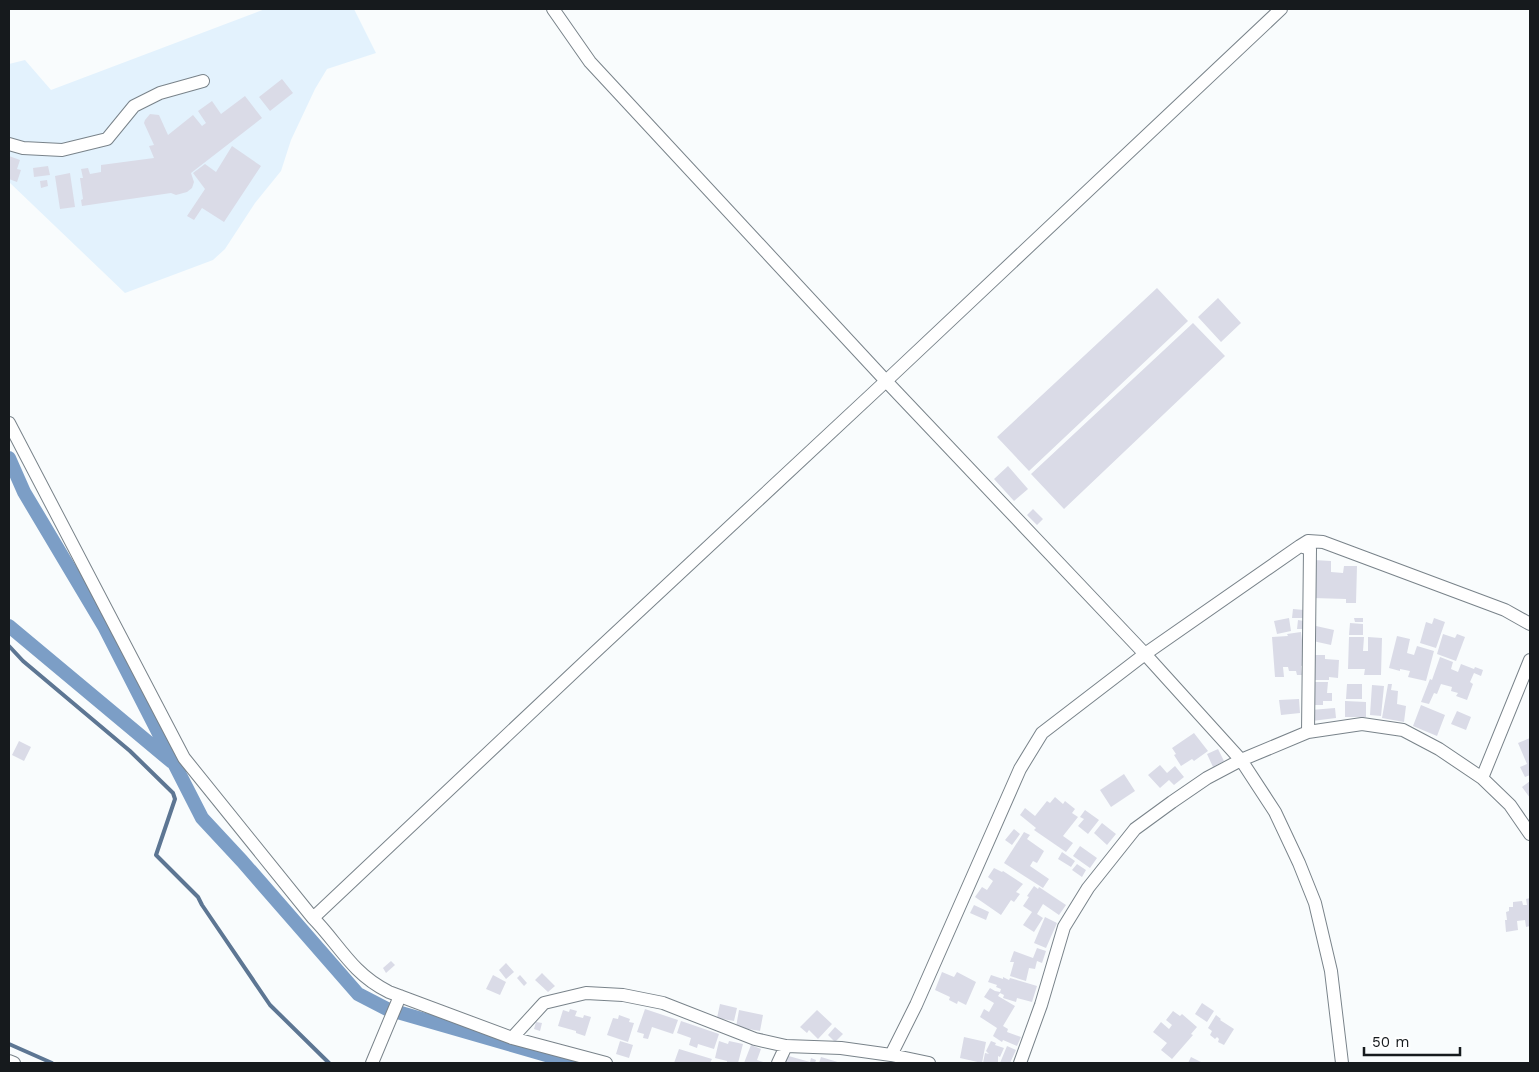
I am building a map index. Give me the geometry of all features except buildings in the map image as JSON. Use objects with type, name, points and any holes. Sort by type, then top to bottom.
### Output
[{"type":"street","points":[[553,9],[590,62],[886,381],[1145,654],[1241,760],[1274,812],[1299,863],[1314,903],[1331,971],[1342,1063]]},
{"type":"street","points":[[313,918],[1282,9]]},
{"type":"street","points":[[9,144],[23,148],[62,150],[107,139],[134,106],[160,93],[203,82]]},
{"type":"street","points":[[9,423],[184,758],[313,918],[357,969],[389,992],[512,1038],[606,1063]]},
{"type":"street","points":[[891,1055],[916,1005],[1020,769],[1042,733],[1145,654],[1300,546],[1308,541],[1323,542],[1505,610],[1530,624]]},
{"type":"street","points":[[1300,546],[1310,549],[1308,732]]},
{"type":"street","points":[[1482,778],[1530,660]]},
{"type":"street","points":[[1020,1063],[1041,1005],[1064,927],[1088,888],[1135,829],[1207,778],[1241,760],[1308,732],[1362,724],[1403,730],[1439,749],[1482,778],[1510,805],[1530,834]]},
{"type":"street","points":[[512,1038],[544,1003],[586,993],[623,995],[663,1003],[755,1039],[786,1046],[841,1048],[891,1055],[929,1063]]},
{"type":"street","points":[[372,1063],[400,996]]},
{"type":"street","points":[[778,1063],[786,1046]]},
{"type":"street","points":[[9,1060],[14,1063]]},
{"type":"shaded area","points":[[265,9],[354,9],[376,53],[327,69],[315,89],[291,140],[281,171],[255,203],[225,249],[213,260],[125,293],[9,182],[9,64],[25,60],[51,90]]},
{"type":"waterway","points":[[9,458],[24,492],[105,628],[202,818],[358,994],[387,1009],[574,1063]]},
{"type":"waterway","points":[[9,626],[172,762]]},
{"type":"waterway","points":[[9,646],[23,661],[130,751],[173,793],[175,799],[156,855],[198,897],[270,1005],[329,1063]]},
{"type":"waterway","points":[[9,1044],[52,1063]]}]
